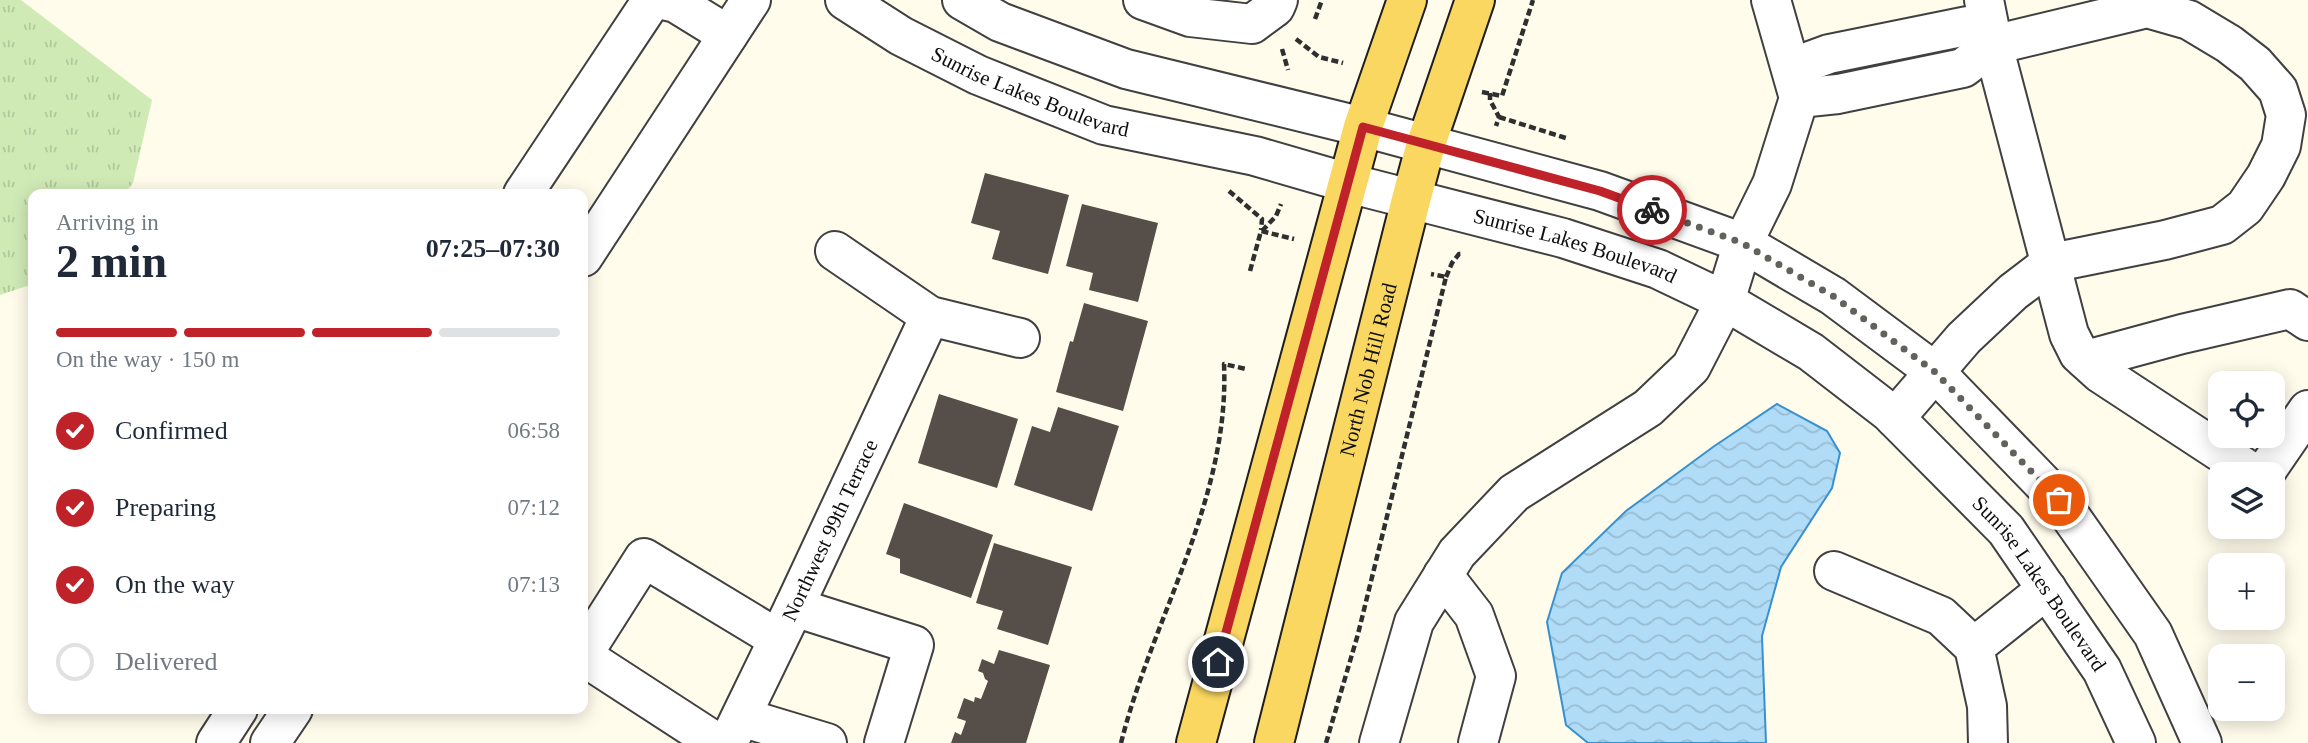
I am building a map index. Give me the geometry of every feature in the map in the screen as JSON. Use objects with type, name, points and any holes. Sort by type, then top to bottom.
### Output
[{"type":"main road","points":[[1196,743],[1363,127],[1406,0]]},
{"type":"main road","name":"North Nob Hill Road","points":[[1274,743],[1426,144],[1475,0]]},
{"type":"street","points":[[526,189],[652,0]]},
{"type":"street","points":[[663,0],[676,3],[728,35]]},
{"type":"street","points":[[588,249],[751,0]]},
{"type":"street","name":"Sunrise Lakes Boulevard","points":[[845,0],[901,36],[978,75],[1104,125],[1255,156],[1563,239],[1658,270],[1725,301],[1811,352],[1895,418],[2007,530],[2102,670],[2136,743]]},
{"type":"street","points":[[962,0],[1000,22],[1126,69],[1363,127],[1600,191],[1742,243],[1833,296],[1935,372],[2059,500],[2153,634],[2202,743]]},
{"type":"street","points":[[1143,0],[1190,17],[1252,24],[1275,6],[1278,0]]},
{"type":"street","points":[[1378,743],[1414,622],[1457,553],[1514,493],[1648,408],[1691,367],[1725,301],[1742,243],[1772,184],[1795,83],[1771,0]]},
{"type":"street","points":[[1984,0],[1993,45],[2069,334],[2079,354],[2100,373],[2236,462]]},
{"type":"street","points":[[1795,83],[1829,54],[1967,26],[1993,45],[2147,8],[2189,20],[2255,64],[2278,90],[2286,115],[2281,146],[2266,176],[2245,206],[2222,225],[2051,264],[2012,292],[1964,338],[1895,418]]},
{"type":"street","points":[[835,251],[930,316],[1020,338]]},
{"type":"street","points":[[2086,360],[2290,309],[2308,321]]},
{"type":"street","name":"Northwest 99th Terrace","points":[[729,734],[786,623],[930,316]]},
{"type":"street","points":[[2272,462],[2308,410]]},
{"type":"street","points":[[588,647],[644,558],[786,623],[915,645],[884,743]]},
{"type":"street","points":[[1834,571],[1941,616],[1975,647],[1987,706],[1988,743]]},
{"type":"street","points":[[1443,575],[1474,615],[1496,676],[1478,743]]},
{"type":"street","points":[[1975,647],[2047,589]]},
{"type":"street","points":[[588,658],[729,734],[827,743]]},
{"type":"street","points":[[216,743],[235,714]]},
{"type":"street","points":[[270,743],[290,714]]},
{"type":"path","points":[[1502,96],[1533,0]]},
{"type":"path","points":[[1225,188],[1262,219],[1261,231]]},
{"type":"path","points":[[1121,743],[1131,702],[1188,554],[1208,492],[1219,448],[1225,391],[1224,363],[1246,369]]},
{"type":"green space","points":[[0,0],[21,0],[152,100],[133,183],[128,189],[28,189],[28,286],[0,295]]},
{"type":"water","points":[[1777,404],[1827,431],[1840,453],[1832,488],[1781,567],[1762,636],[1766,743],[1588,743],[1566,725],[1547,622],[1562,573],[1626,511]]},
{"type":"building","points":[[985,173],[1069,195],[1048,274],[992,259],[1000,231],[971,223]]},
{"type":"building","points":[[1082,204],[1158,223],[1138,302],[1089,290],[1093,273],[1066,266]]},
{"type":"building","points":[[1084,303],[1148,321],[1123,411],[1056,392]]},
{"type":"building","points":[[939,394],[1018,419],[997,488],[918,463]]},
{"type":"building","points":[[1058,407],[1119,426],[1092,511],[1014,485],[1032,426],[1050,432]]},
{"type":"building","points":[[904,503],[993,535],[971,598],[900,573],[900,559],[886,554]]},
{"type":"building","points":[[994,543],[1072,567],[1048,645],[997,629],[1003,611],[976,603]]},
{"type":"building","points":[[999,650],[1050,665],[1026,743],[951,743],[955,732],[961,735],[966,721],[957,718],[964,698],[974,702],[975,697],[981,699],[988,681],[983,673],[978,671],[982,659],[994,664]]},
{"type":"way so far","points":[[1652,210],[1742,243],[1833,296],[1935,372],[2059,500]]},
{"type":"route","points":[[1218,662],[1363,127],[1600,191],[1652,210]]}]
